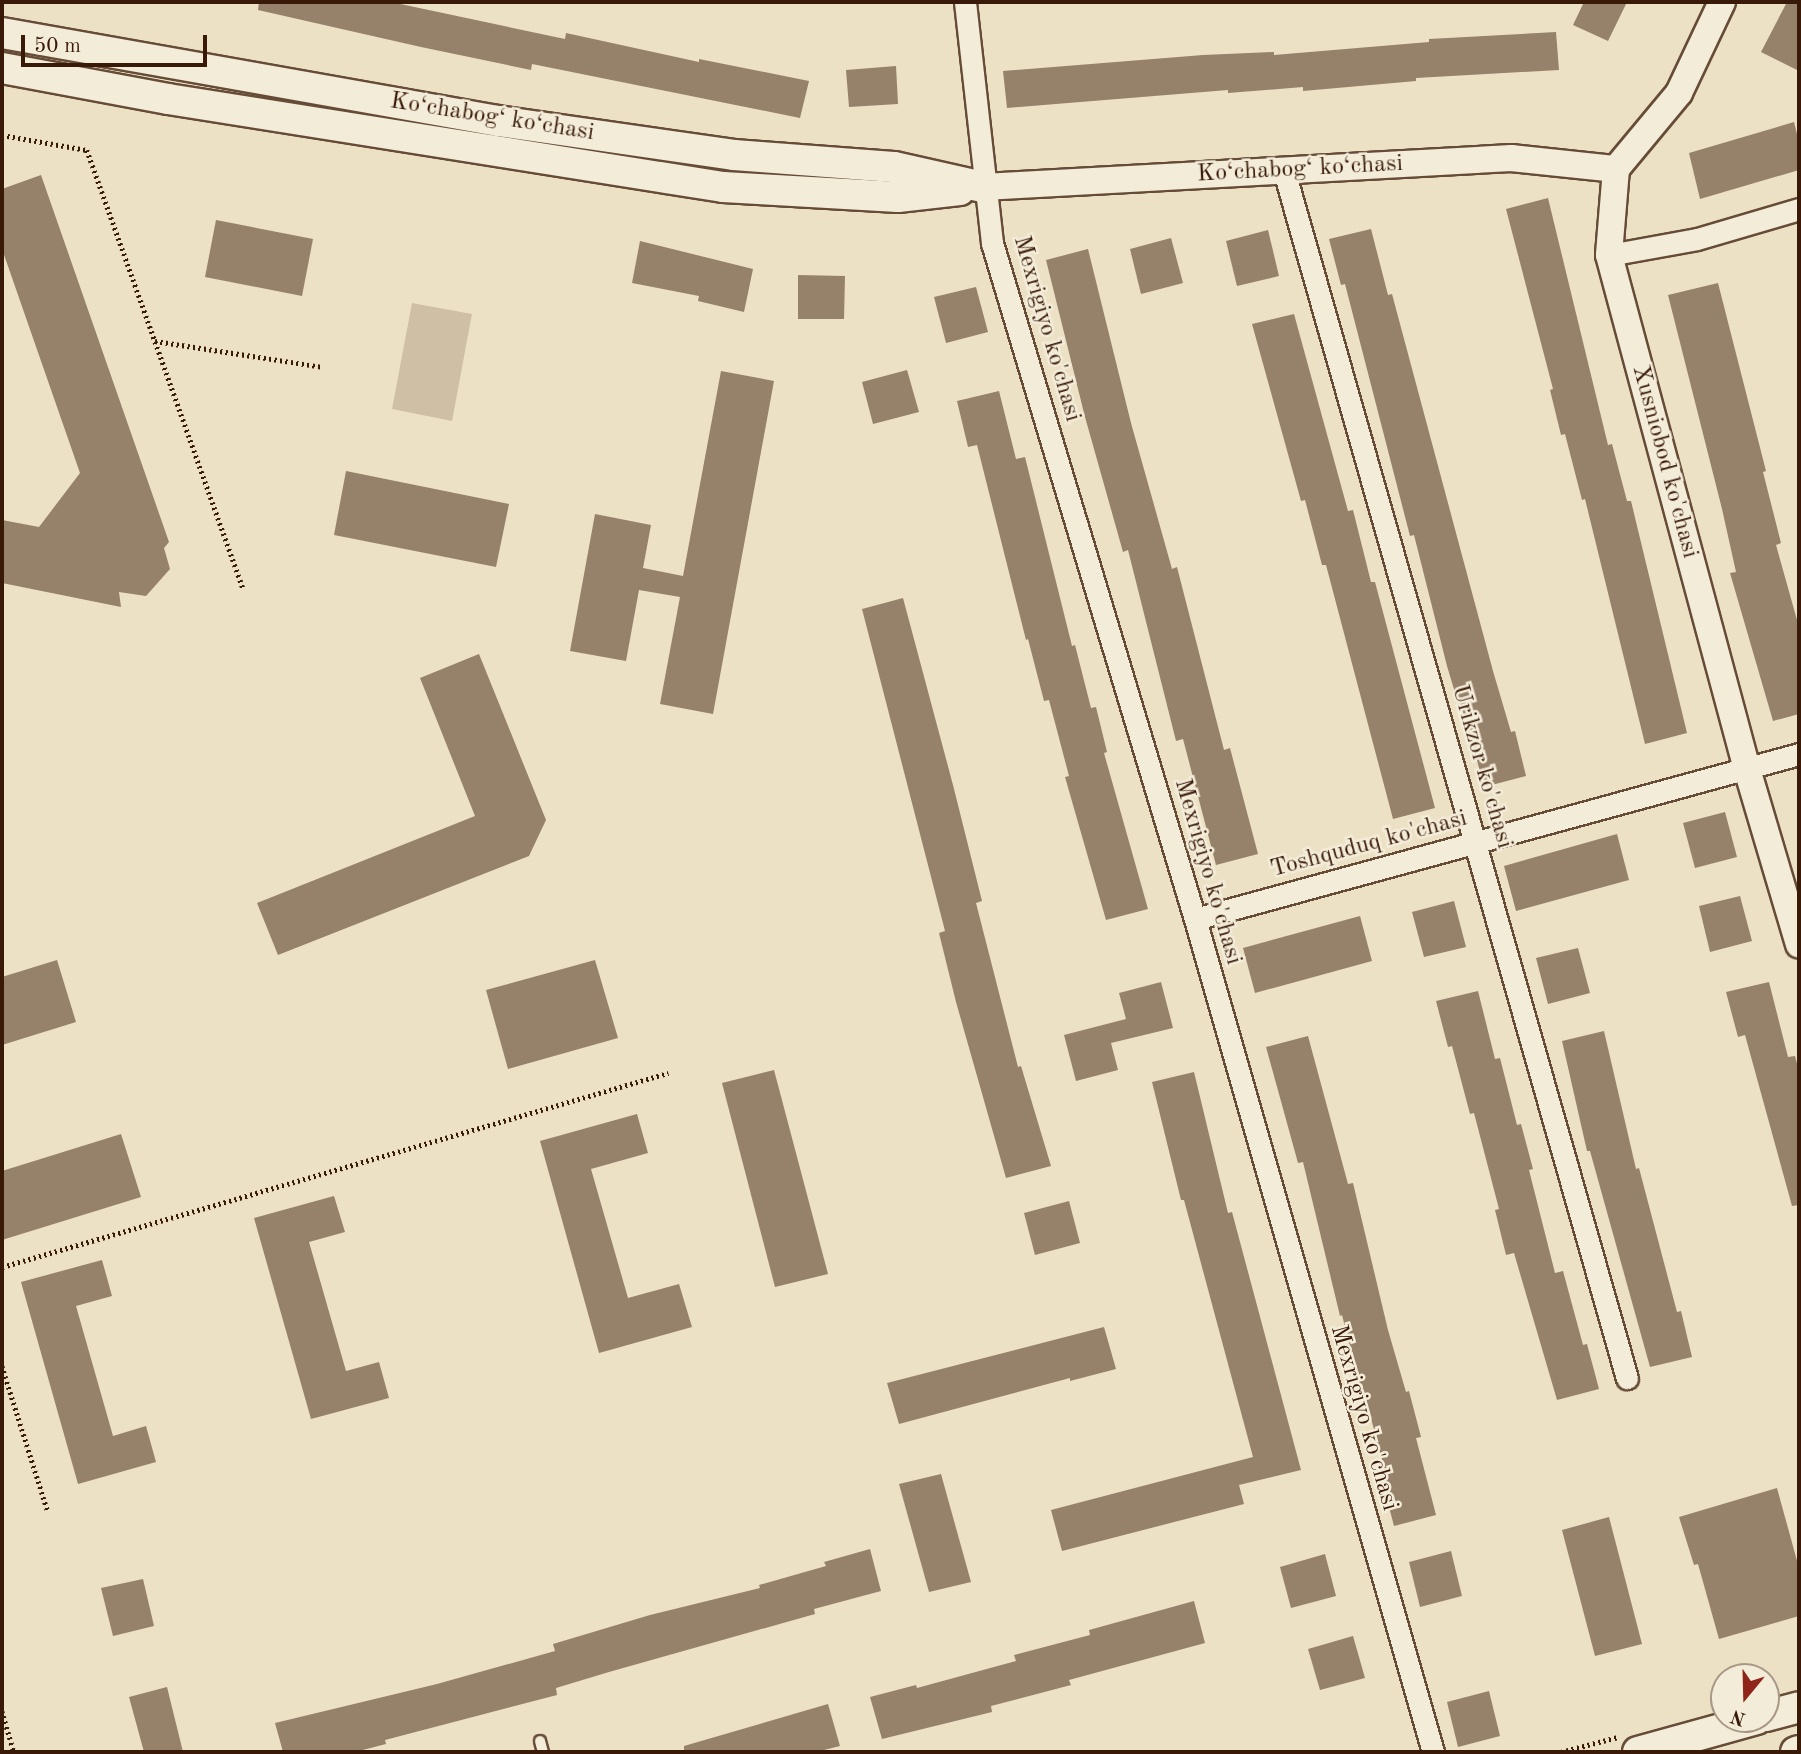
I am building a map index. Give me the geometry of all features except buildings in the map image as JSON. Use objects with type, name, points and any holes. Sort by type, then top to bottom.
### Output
[{"type":"main road","name":"Ko‘chabog‘ ko‘chasi","points":[[2,33],[498,121],[734,155],[894,167],[983,187]]},
{"type":"main road","name":"Ko‘chabog‘ ko‘chasi","points":[[2,68],[182,101],[723,187],[898,197],[983,187]]},
{"type":"main road","points":[[1780,1712],[1799,1707]]},
{"type":"main road","points":[[1638,1752],[1710,1732]]},
{"type":"street","name":"Mexrigiyo ko'chasi","points":[[965,2],[983,187],[992,243],[1195,919],[1433,1752]]},
{"type":"street","points":[[1616,169],[1679,93],[1722,2]]},
{"type":"street","name":"Ko‘chabog‘ ko‘chasi","points":[[983,187],[1511,159],[1616,169]]},
{"type":"street","name":"Xusniobod ko'chasi","points":[[1616,169],[1609,255],[1747,769],[1799,944]]},
{"type":"street","name":"Urikzor ko'chasi","points":[[1284,171],[1627,1378]]},
{"type":"street","points":[[1609,255],[1697,239],[1799,209]]},
{"type":"street","name":"Toshquduq ko'chasi","points":[[1195,919],[1799,754]]},
{"type":"path","points":[[2,135],[87,150],[243,589]]},
{"type":"path","points":[[155,341],[322,368]]},
{"type":"path","points":[[2,1267],[668,1073]]},
{"type":"path","points":[[2,1366],[48,1512]]},
{"type":"path","points":[[2,1712],[14,1752]]},
{"type":"shaded area","points":[[412,303],[472,314],[452,421],[392,409]]}]
